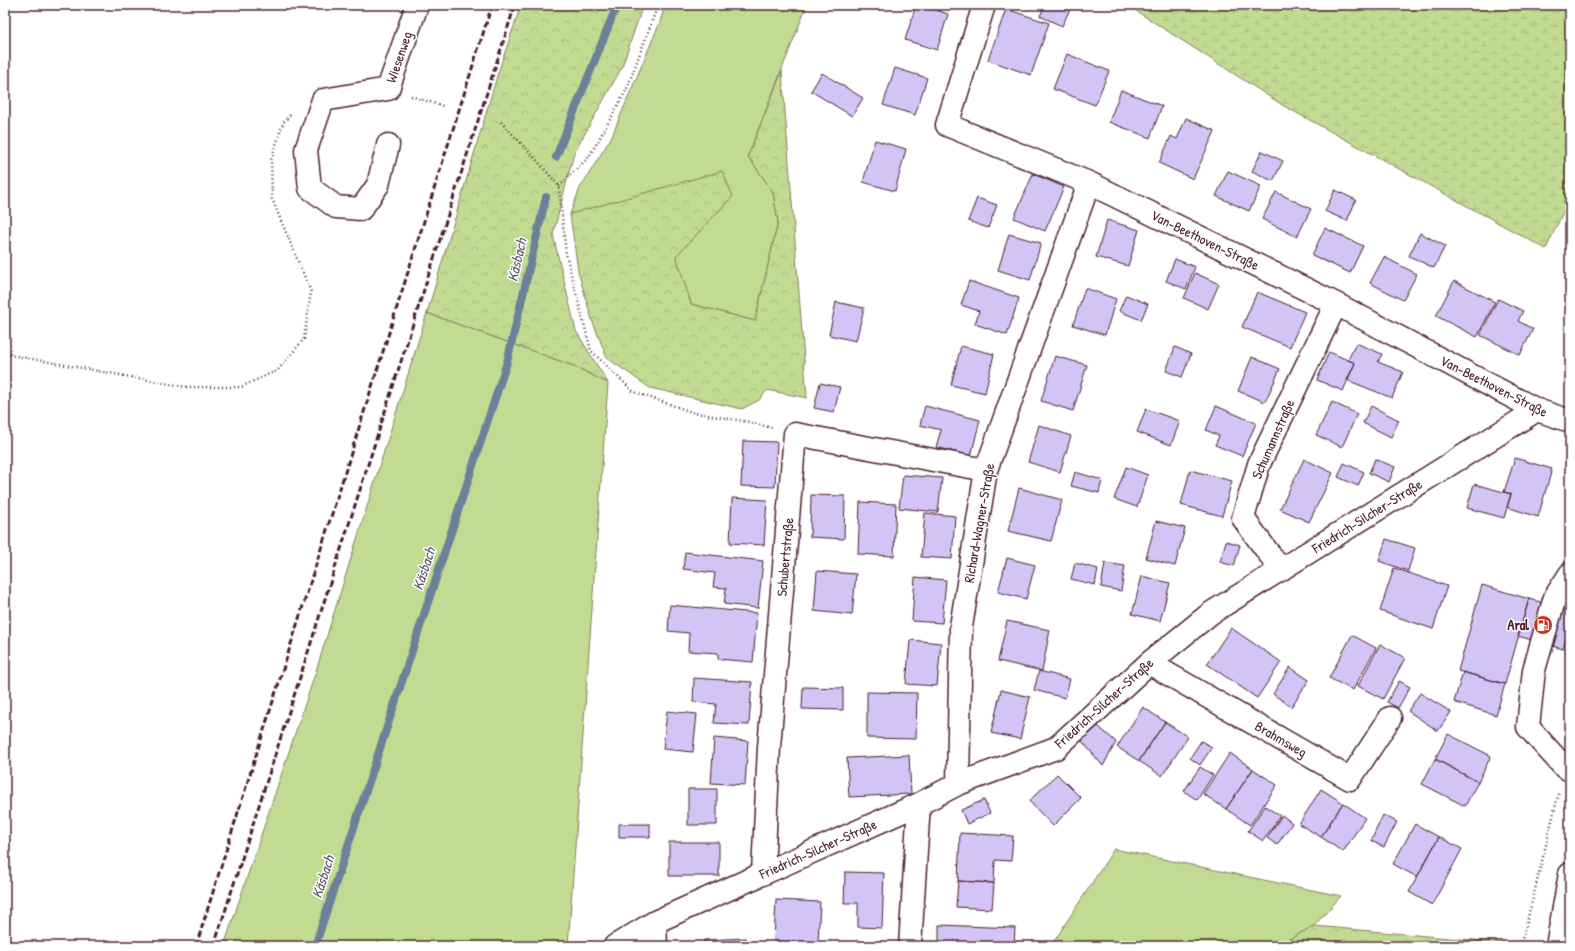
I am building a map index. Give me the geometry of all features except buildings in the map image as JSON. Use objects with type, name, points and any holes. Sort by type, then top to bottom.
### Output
[{"type":"street","name":"Wiesenweg","points":[[323,100],[388,89],[417,5]]},
{"type":"street","name":"Van-Beethoven-Straße","points":[[984,5],[947,125],[1089,183],[1336,304],[1538,410],[1570,421]]},
{"type":"street","points":[[323,100],[306,150],[310,188],[336,208],[361,209],[378,185],[388,145]]},
{"type":"street","name":"Richard-Wagner-Straße","points":[[958,784],[961,627],[986,470],[1089,183]]},
{"type":"street","name":"Schumannstraße","points":[[1281,570],[1243,518],[1259,464],[1336,304]]},
{"type":"street","name":"Friedrich-Silcher-Straße","points":[[616,946],[655,922],[919,804],[958,784],[1056,748],[1149,663],[1211,613],[1538,410]]},
{"type":"street","points":[[795,434],[986,470]]},
{"type":"street","name":"Schubertstraße","points":[[763,874],[770,747],[795,434]]},
{"type":"street","points":[[1567,768],[1528,727],[1534,670],[1555,597],[1570,574]]},
{"type":"street","name":"Brahmsweg","points":[[1149,663],[1350,778],[1390,718]]},
{"type":"street","points":[[910,946],[919,804]]},
{"type":"street","points":[[1557,946],[1570,874]]},
{"type":"street","points":[[655,922],[656,946]]},
{"type":"path","points":[[559,186],[589,157],[626,91],[658,5]]},
{"type":"path","points":[[388,89],[443,106]]},
{"type":"path","points":[[5,354],[186,388],[241,387],[278,370],[304,339],[311,292],[272,199],[271,160],[283,123],[300,104],[323,100]]},
{"type":"path","points":[[501,122],[559,186],[566,254],[591,351],[634,392],[695,413],[749,422],[795,434]]},
{"type":"path","points":[[1520,946],[1567,768]]},
{"type":"green space","points":[[521,5],[643,5],[622,67],[574,153],[553,235],[576,331],[608,383],[574,366],[427,313],[497,76]]},
{"type":"green space","points":[[665,5],[807,5],[748,156],[773,192],[778,222],[755,321],[691,304],[676,256],[733,196],[570,214],[580,188],[611,138],[660,22]]},
{"type":"green space","points":[[1127,5],[1570,5],[1570,197],[1546,249],[1284,106]]},
{"type":"green space","points":[[782,71],[807,398],[767,390],[759,400],[742,409],[650,388],[607,358],[592,320],[578,271],[570,214],[722,171],[733,196],[676,256],[691,304],[755,321],[778,222],[773,192],[748,156]]},
{"type":"green space","points":[[427,313],[574,366],[608,383],[568,946],[224,946],[316,671]]},
{"type":"green space","points":[[1114,849],[1341,896],[1314,926],[1276,946],[1051,946]]},
{"type":"green space","points":[[1314,926],[1517,944],[1516,946],[1276,946]]},
{"type":"waterway","name":"Käsbach","points":[[556,157],[617,5]]},
{"type":"waterway","name":"Käsbach","points":[[315,946],[507,362],[546,197]]},
{"type":"railway","points":[[196,946],[492,5]]},
{"type":"railway","points":[[214,946],[515,5]]},
{"type":"place","name":"Aral","points":[[1543,625]]}]
